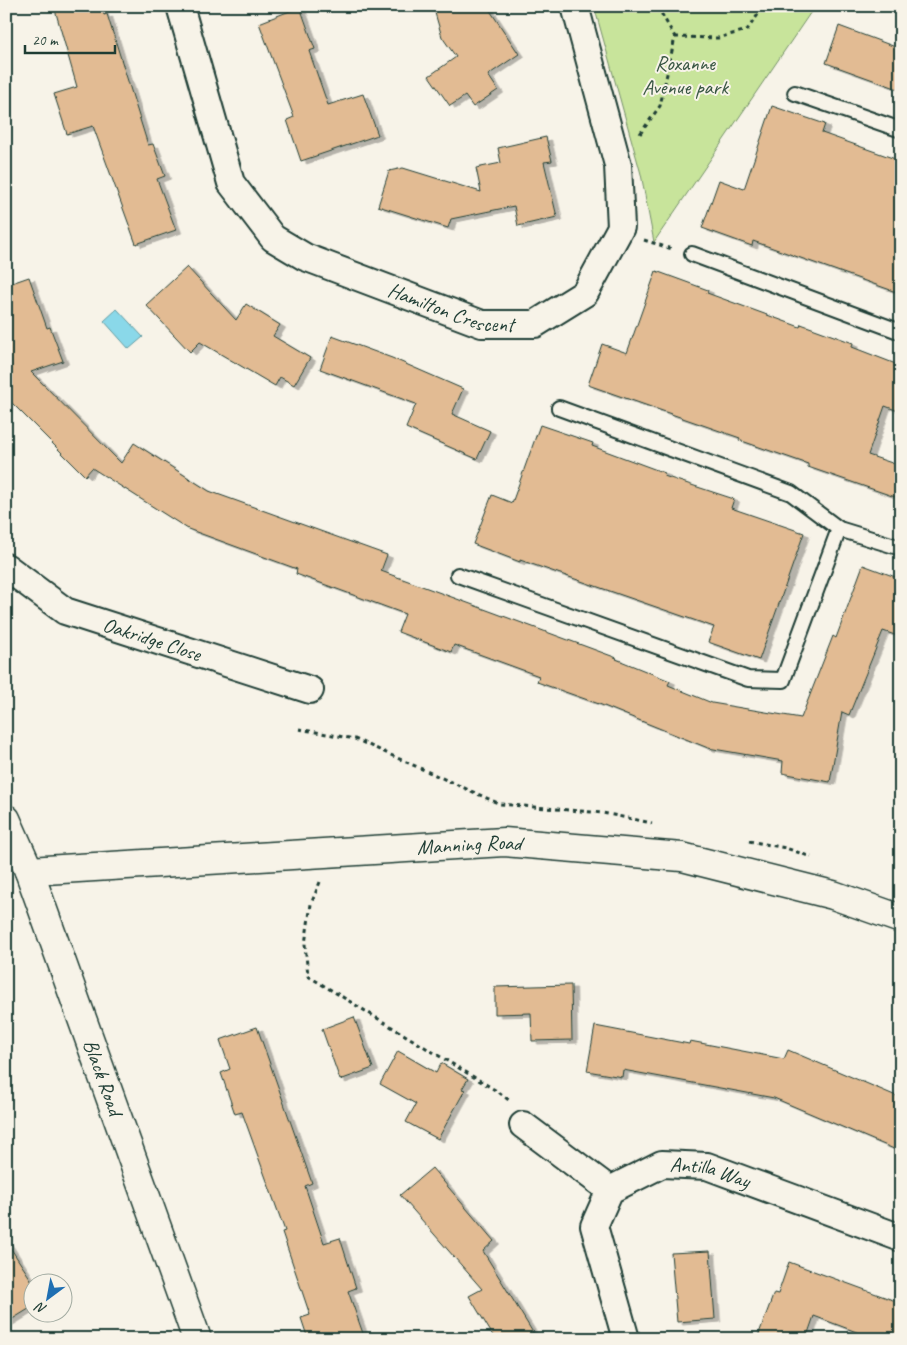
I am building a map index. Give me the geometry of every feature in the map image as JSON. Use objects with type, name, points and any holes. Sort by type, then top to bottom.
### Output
[{"type":"street","name":"Hamilton Crescent","points":[[180,6],[231,183],[273,238],[305,258],[482,324],[535,324],[585,293],[621,227],[618,165],[575,6]]},
{"type":"street","name":"Oakridge Close","points":[[6,567],[65,611],[310,690]]},
{"type":"street","name":"Black Road","points":[[6,819],[30,871],[198,1339]]},
{"type":"street","name":"Manning Road","points":[[30,871],[504,842],[682,856],[833,895],[901,919]]},
{"type":"street","points":[[524,1125],[610,1190],[594,1226],[626,1339]]},
{"type":"street","name":"Antilla Way","points":[[610,1190],[662,1164],[707,1166],[901,1238]]},
{"type":"lane","points":[[795,93],[901,130]]},
{"type":"lane","points":[[692,254],[901,332]]},
{"type":"lane","points":[[559,408],[791,493],[839,529],[901,548]]},
{"type":"lane","points":[[458,575],[748,679],[783,680],[839,529]]},
{"type":"path","points":[[618,165],[660,106],[675,37],[657,6]]},
{"type":"path","points":[[675,37],[718,38],[747,30],[764,6]]},
{"type":"path","points":[[618,233],[692,254]]},
{"type":"path","points":[[299,729],[355,739],[500,804],[603,813],[653,823]]},
{"type":"path","points":[[748,841],[786,848],[812,858]]},
{"type":"path","points":[[331,853],[311,904],[305,944],[308,976],[500,1092],[517,1107],[524,1125]]},
{"type":"green space","name":"Roxanne Avenue park","points":[[594,6],[815,6],[654,242],[641,174]]},
{"type":"water","points":[[117,309],[143,337],[129,349],[104,321]]},
{"type":"building","points":[[54,6],[101,6],[104,15],[107,14],[148,145],[153,144],[165,176],[157,179],[176,230],[136,244],[93,126],[67,134],[54,94],[77,87]]},
{"type":"building","points":[[433,6],[487,6],[519,54],[488,75],[498,90],[473,107],[465,96],[450,106],[429,76],[456,57],[442,37]]},
{"type":"building","points":[[300,7],[315,49],[309,51],[328,105],[363,94],[378,135],[301,161],[287,120],[294,117],[259,23]]},
{"type":"building","points":[[839,26],[901,49],[901,90],[826,63]]},
{"type":"building","points":[[772,106],[825,124],[822,133],[901,161],[901,279],[896,292],[753,241],[752,246],[702,228],[719,180],[744,189]]},
{"type":"building","points":[[546,137],[552,161],[544,162],[557,217],[518,226],[514,206],[451,219],[448,228],[378,206],[389,171],[403,168],[481,192],[476,168],[501,163],[498,148]]},
{"type":"building","points":[[187,267],[236,320],[246,304],[280,325],[273,336],[310,358],[294,385],[280,377],[275,386],[200,342],[190,352],[146,305]]},
{"type":"building","points":[[656,271],[708,290],[707,293],[800,327],[801,324],[853,343],[852,347],[901,366],[901,412],[885,406],[868,455],[901,466],[901,499],[808,467],[808,464],[739,440],[740,438],[588,385],[602,344],[627,353]]},
{"type":"building","points":[[29,277],[47,328],[50,327],[63,361],[31,372],[121,463],[134,443],[209,491],[387,555],[381,571],[617,658],[670,681],[668,685],[712,703],[801,718],[833,636],[836,638],[863,565],[901,579],[901,637],[883,631],[849,715],[842,712],[830,782],[782,773],[783,761],[708,748],[599,704],[537,682],[539,676],[454,645],[451,652],[398,632],[405,614],[296,574],[297,569],[188,529],[92,468],[85,476],[6,397],[6,285]]},
{"type":"building","points":[[332,336],[392,358],[463,389],[452,414],[490,431],[477,459],[406,428],[416,404],[320,369]]},
{"type":"building","points":[[540,425],[593,443],[592,446],[665,473],[664,476],[734,499],[731,508],[804,533],[759,660],[708,642],[714,627],[520,560],[520,562],[473,544],[492,495],[512,503]]},
{"type":"building","points":[[571,985],[572,1040],[532,1041],[531,1013],[495,1014],[495,987]]},
{"type":"building","points":[[354,1017],[373,1068],[340,1080],[322,1029]]},
{"type":"building","points":[[595,1026],[689,1044],[690,1041],[784,1059],[788,1050],[901,1098],[901,1152],[774,1098],[623,1070],[622,1077],[587,1071]]},
{"type":"building","points":[[257,1027],[312,1183],[305,1186],[324,1243],[340,1238],[356,1288],[348,1291],[365,1339],[308,1339],[301,1318],[310,1315],[282,1232],[285,1231],[242,1112],[235,1114],[221,1073],[230,1069],[220,1040]]},
{"type":"building","points":[[398,1051],[436,1073],[441,1063],[468,1079],[462,1089],[465,1090],[438,1139],[406,1122],[416,1104],[380,1084]]},
{"type":"building","points":[[432,1168],[494,1241],[483,1251],[537,1339],[495,1339],[469,1296],[482,1289],[400,1195]]},
{"type":"building","points":[[6,1241],[26,1272],[22,1272],[22,1313],[6,1323]]},
{"type":"building","points":[[710,1251],[715,1319],[677,1322],[671,1253]]},
{"type":"building","points":[[789,1262],[901,1303],[901,1339],[875,1339],[814,1316],[806,1339],[757,1339],[774,1293],[778,1294]]}]
